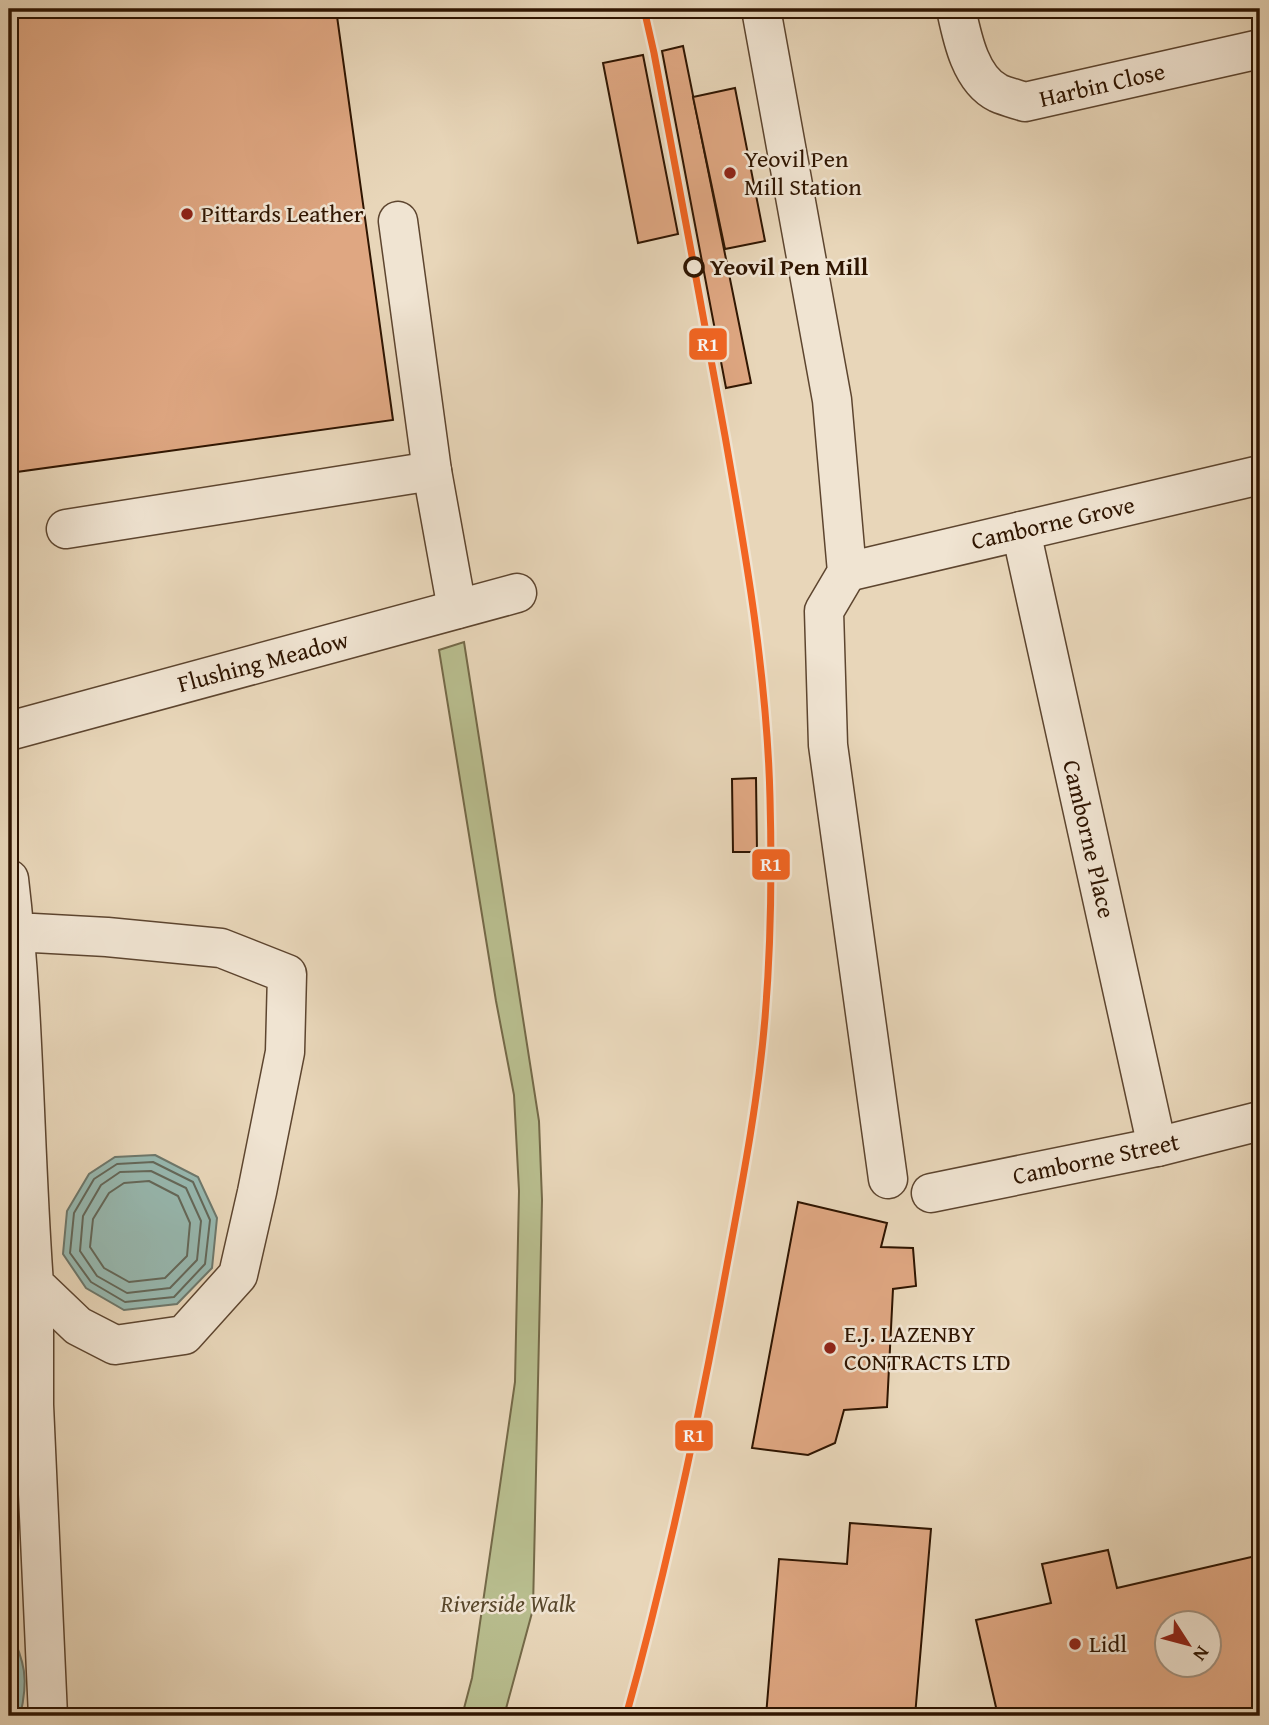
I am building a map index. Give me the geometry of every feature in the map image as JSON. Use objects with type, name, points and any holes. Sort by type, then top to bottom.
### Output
[{"type":"street","points":[[761,9],[832,400],[847,572],[824,611],[828,745],[888,1179]]},
{"type":"street","name":"Harbin Close","points":[[956,9],[963,43],[975,70],[995,92],[1025,102],[1260,49]]},
{"type":"street","points":[[398,221],[432,471],[457,609]]},
{"type":"street","points":[[66,529],[432,471]]},
{"type":"street","name":"Camborne Grove","points":[[847,572],[1260,475]]},
{"type":"street","name":"Camborne Place","points":[[1021,531],[1157,1147]]},
{"type":"street","name":"Flushing Meadow","points":[[9,731],[517,593]]},
{"type":"street","points":[[9,879],[15,932],[17,1123],[34,1284],[34,1405],[48,1716]]},
{"type":"street","points":[[15,932],[107,937],[221,948],[286,974],[285,1052],[238,1275],[184,1335],[115,1345],[78,1326],[34,1284]]},
{"type":"street","name":"Camborne Street","points":[[931,1193],[1157,1147],[1260,1121]]},
{"type":"green space","name":"Riverside Walk","points":[[464,642],[539,1121],[542,1200],[533,1609],[504,1716],[462,1716],[472,1678],[515,1382],[519,1191],[514,1095],[496,1001],[439,650]]},
{"type":"water","points":[[155,1155],[198,1177],[217,1218],[212,1268],[177,1304],[124,1310],[86,1288],[63,1254],[67,1211],[89,1174],[115,1157]]},
{"type":"water","points":[[9,1628],[24,1671],[20,1716],[9,1716]]},
{"type":"building","name":"Pittards Leather","points":[[9,9],[336,9],[393,420],[9,473]]},
{"type":"building","points":[[683,46],[751,383],[726,388],[662,51]]},
{"type":"building","points":[[643,55],[678,234],[638,243],[603,63]]},
{"type":"building","name":"Yeovil Pen Mill Station","points":[[735,88],[765,241],[725,249],[693,97]]},
{"type":"building","points":[[756,778],[757,852],[733,852],[732,779]]},
{"type":"building","name":"E.J. LAZENBY CONTRACTS LTD","points":[[798,1202],[887,1223],[881,1247],[913,1248],[916,1286],[893,1289],[887,1407],[844,1410],[835,1443],[808,1455],[752,1448]]},
{"type":"building","points":[[850,1523],[931,1529],[915,1716],[766,1716],[779,1559],[847,1564]]},
{"type":"building","name":"Lidl","points":[[1108,1550],[1117,1588],[1260,1555],[1260,1716],[998,1716],[976,1620],[1051,1603],[1042,1564]]},
{"type":"transit line","name":"R1","points":[[626,1716],[666,1562],[689,1459],[746,1161],[765,1018],[771,880],[768,752],[754,616],[716,388],[644,9]]},
{"type":"place","name":"Yeovil Pen Mill Station","points":[[730,173]]},
{"type":"place","name":"Pittards Leather","points":[[187,214]]},
{"type":"place","name":"Yeovil Pen Mill","points":[[694,267]]},
{"type":"place","name":"E.J. LAZENBY CONTRACTS LTD","points":[[830,1348]]},
{"type":"place","name":"Lidl","points":[[1075,1644]]}]
